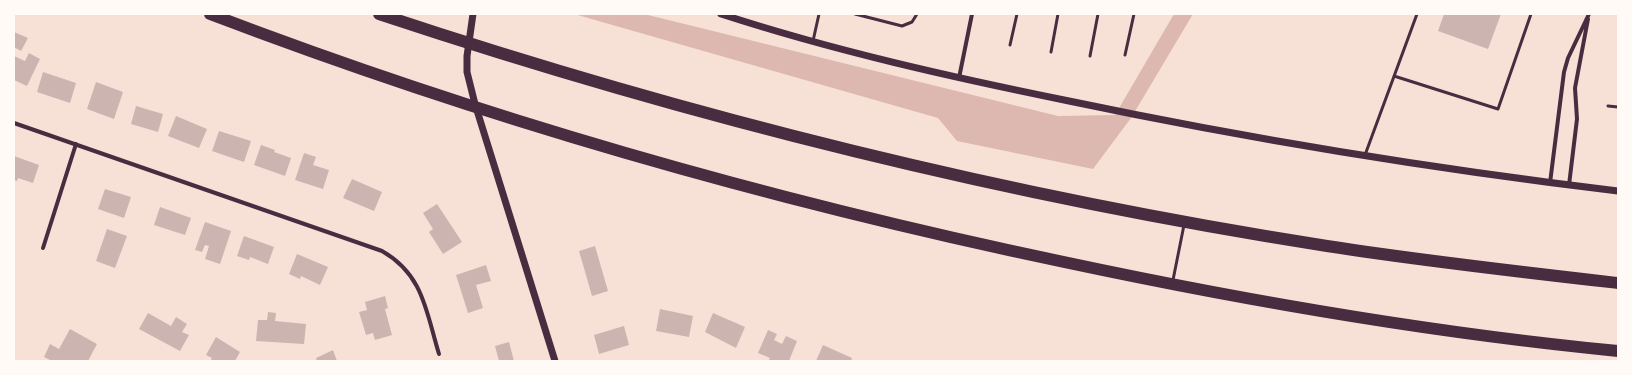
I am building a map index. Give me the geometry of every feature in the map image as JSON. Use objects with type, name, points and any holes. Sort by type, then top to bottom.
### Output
[{"type":"highway","points":[[210,14],[435,94],[670,166],[823,207],[978,244],[1172,285],[1392,322],[1618,352]]},
{"type":"highway","points":[[378,14],[505,55],[698,112],[974,178],[1184,221],[1388,255],[1618,283]]},
{"type":"street","points":[[473,14],[467,56],[469,78],[475,104],[555,361]]},
{"type":"street","points":[[721,14],[898,64],[1150,118],[1364,156],[1550,183],[1618,191]]},
{"type":"street","points":[[959,78],[972,14]]},
{"type":"street","points":[[1550,183],[1564,72],[1568,58],[1589,14]]},
{"type":"street","points":[[1569,185],[1577,124],[1575,88],[1589,14]]},
{"type":"street","points":[[14,123],[382,251],[406,268],[420,290],[439,354]]},
{"type":"street","points":[[43,248],[76,144]]},
{"type":"lane","points":[[813,41],[820,14]]},
{"type":"lane","points":[[855,14],[902,26],[912,22],[917,14]]},
{"type":"lane","points":[[1010,45],[1017,14]]},
{"type":"lane","points":[[1051,52],[1058,14]]},
{"type":"lane","points":[[1090,56],[1098,14]]},
{"type":"lane","points":[[1125,55],[1134,14]]},
{"type":"lane","points":[[1364,156],[1381,107],[1417,14]]},
{"type":"lane","points":[[1394,76],[1498,109],[1531,14]]},
{"type":"lane","points":[[1608,106],[1618,107]]},
{"type":"lane","points":[[1172,285],[1184,221]]},
{"type":"shaded area","points":[[574,14],[644,14],[1058,116],[1115,115],[1174,14],[1193,14],[1131,118],[1093,169],[957,141],[938,118]]},
{"type":"building","points":[[1444,14],[1501,14],[1488,49],[1438,31]]},
{"type":"building","points":[[14,32],[28,38],[21,51],[14,47]]},
{"type":"building","points":[[29,53],[40,59],[27,86],[14,80],[14,56],[25,61]]},
{"type":"building","points":[[43,72],[76,83],[70,103],[37,92]]},
{"type":"building","points":[[96,82],[123,92],[114,119],[87,109]]},
{"type":"building","points":[[136,106],[163,114],[158,132],[131,124]]},
{"type":"building","points":[[176,116],[207,129],[199,148],[168,136]]},
{"type":"building","points":[[219,131],[251,141],[244,162],[212,151]]},
{"type":"building","points":[[261,145],[275,150],[274,152],[291,158],[285,176],[254,165]]},
{"type":"building","points":[[304,153],[316,157],[313,165],[329,170],[323,189],[295,180]]},
{"type":"building","points":[[14,156],[39,165],[33,183],[18,178],[17,181],[14,180]]},
{"type":"building","points":[[352,179],[382,192],[374,211],[343,198]]},
{"type":"building","points":[[105,189],[131,197],[124,218],[98,209]]},
{"type":"building","points":[[437,204],[462,242],[443,254],[429,232],[433,229],[423,213]]},
{"type":"building","points":[[160,207],[191,218],[185,235],[154,225]]},
{"type":"building","points":[[205,222],[231,231],[220,264],[205,259],[209,246],[205,245],[202,252],[195,250]]},
{"type":"building","points":[[107,229],[127,236],[115,268],[96,261]]},
{"type":"building","points":[[244,236],[274,247],[268,264],[250,257],[249,260],[237,256]]},
{"type":"building","points":[[595,246],[608,291],[592,296],[579,251]]},
{"type":"building","points":[[297,254],[328,267],[320,285],[301,276],[300,279],[289,274]]},
{"type":"building","points":[[486,265],[491,281],[476,285],[483,308],[468,313],[456,275]]},
{"type":"building","points":[[385,296],[388,308],[385,309],[392,335],[375,340],[373,333],[366,335],[359,312],[367,310],[365,302]]},
{"type":"building","points":[[660,309],[693,316],[689,337],[656,331]]},
{"type":"building","points":[[268,312],[276,313],[275,321],[306,324],[304,344],[256,341],[258,320],[267,320]]},
{"type":"building","points":[[148,313],[171,326],[176,317],[187,324],[182,332],[189,335],[180,351],[139,329]]},
{"type":"building","points":[[713,313],[745,327],[736,348],[705,332]]},
{"type":"building","points":[[624,326],[629,345],[599,354],[594,335]]},
{"type":"building","points":[[70,329],[97,344],[88,361],[52,361],[44,357],[50,344],[59,349]]},
{"type":"building","points":[[768,330],[777,334],[774,340],[782,344],[786,336],[797,341],[789,361],[768,361],[770,358],[758,353]]},
{"type":"building","points":[[216,337],[240,352],[235,361],[210,361],[212,358],[206,355]]},
{"type":"building","points":[[509,342],[514,361],[499,361],[495,346]]},
{"type":"building","points":[[823,345],[852,358],[851,361],[816,361]]},
{"type":"building","points":[[333,350],[337,361],[317,361],[316,358]]}]
